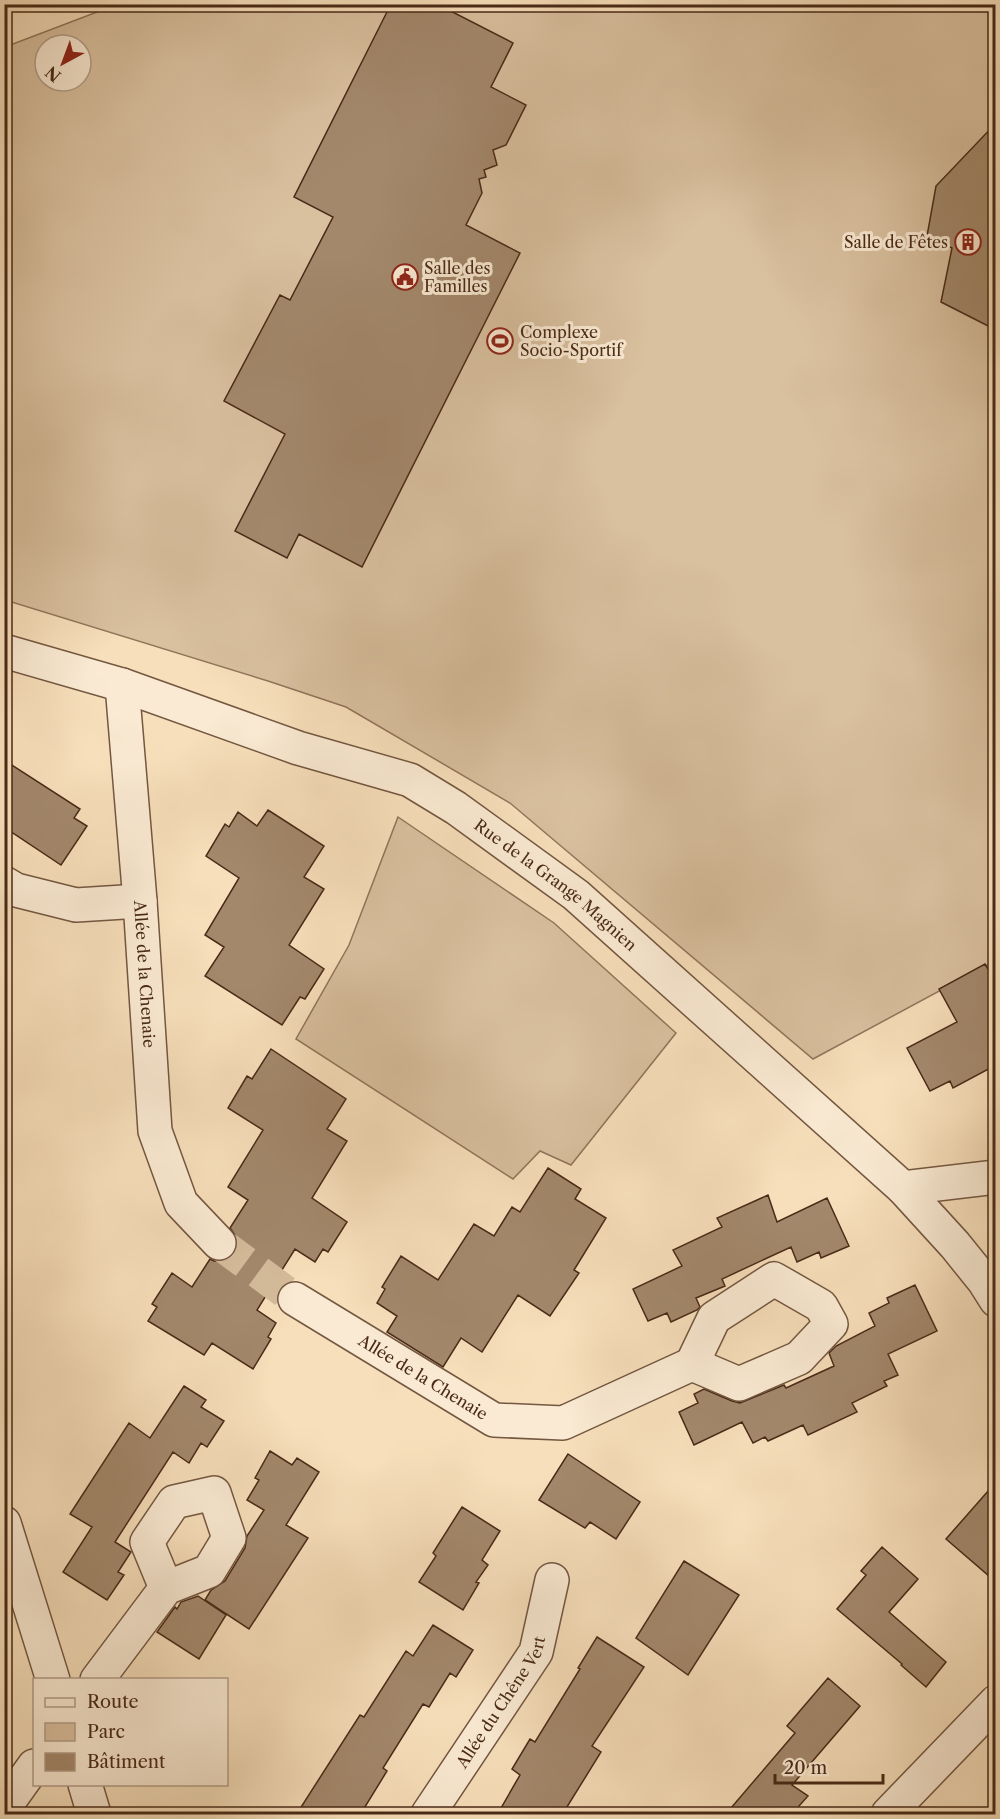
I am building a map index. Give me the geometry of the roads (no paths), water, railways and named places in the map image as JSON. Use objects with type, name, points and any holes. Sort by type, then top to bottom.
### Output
[{"type":"street","name":"Rue de la Grange Magnien","points":[[4,651],[122,685],[298,748],[410,780],[456,808],[576,895],[903,1188],[992,1283]]},
{"type":"street","name":"Allée de la Chenaie","points":[[122,685],[140,901],[155,1131],[181,1203],[219,1243]]},
{"type":"street","points":[[4,883],[16,890],[75,905],[140,901]]},
{"type":"street","points":[[903,1188],[996,1177]]},
{"type":"street","name":"Allée de la Chenaie","points":[[295,1299],[494,1420],[563,1423],[692,1364]]},
{"type":"street","points":[[4,1523],[52,1678]]},
{"type":"street","name":"Allée du Chêne Vert","points":[[428,1815],[537,1652],[552,1580]]},
{"type":"street","points":[[98,1678],[166,1588]]},
{"type":"street","points":[[888,1815],[996,1702]]},
{"type":"street","points":[[4,1808],[33,1767]]},
{"type":"street","points":[[85,1786],[94,1815]]},
{"type":"tunnel","points":[[219,1243],[295,1299]]},
{"type":"place","name":"Salle de Fêtes","points":[[968,242]]},
{"type":"place","name":"Salle des Familles","points":[[405,277]]},
{"type":"place","name":"Complexe Socio-Sportif","points":[[500,341]]}]
